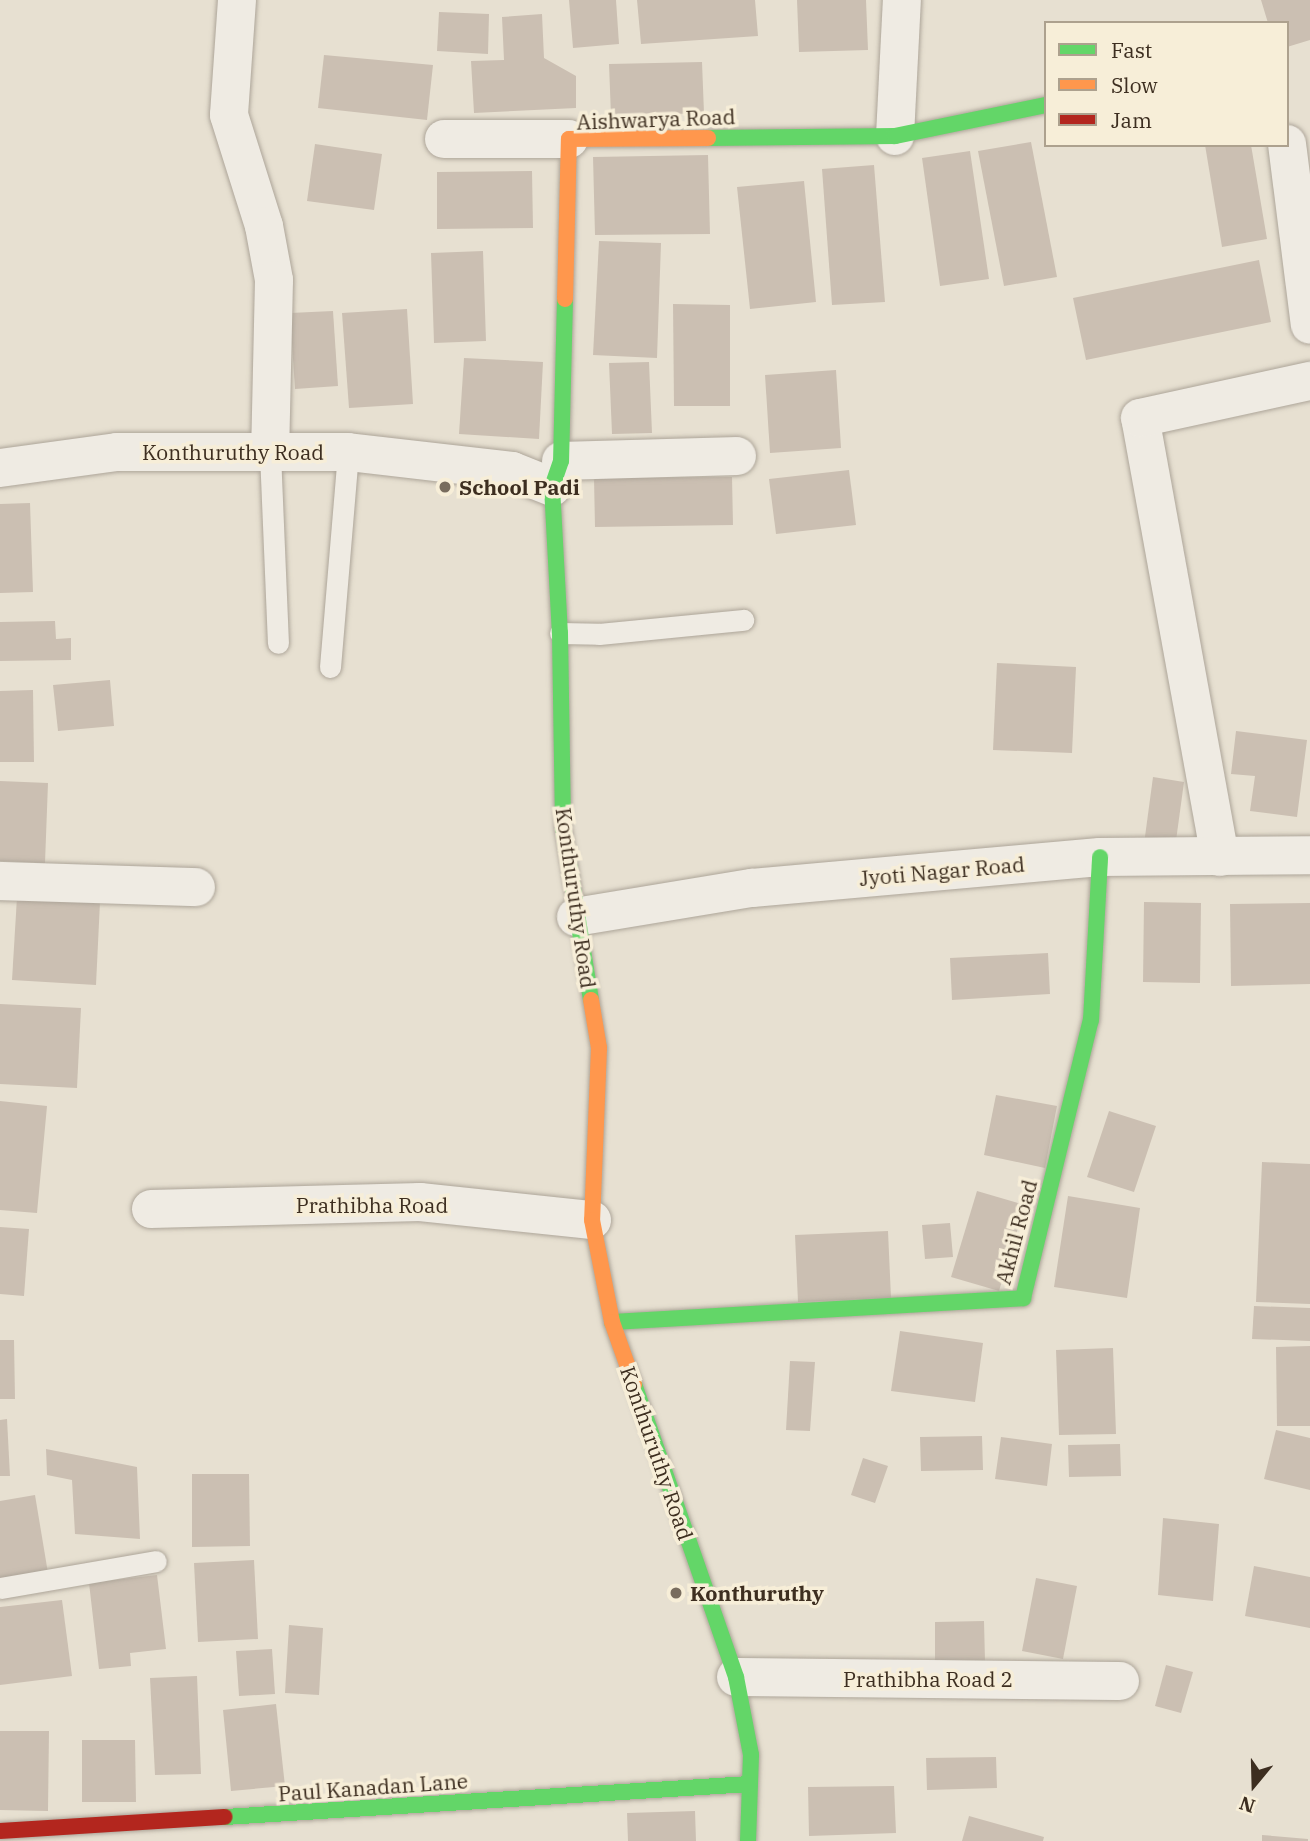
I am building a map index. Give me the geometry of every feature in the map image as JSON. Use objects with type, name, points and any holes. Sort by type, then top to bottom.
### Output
[{"type":"street","points":[[237,0],[229,115],[264,226],[274,280],[270,453]]},
{"type":"street","points":[[895,136],[902,0]]},
{"type":"street","name":"Aishwarya Road","points":[[556,474],[569,139],[895,136],[1044,105]]},
{"type":"street","points":[[444,139],[569,139]]},
{"type":"street","points":[[1287,147],[1310,325]]},
{"type":"street","points":[[1220,858],[1140,418],[1310,381]]},
{"type":"street","name":"Konthuruthy Road","points":[[0,468],[117,452],[348,452],[556,474],[562,827],[599,1048],[592,1220],[612,1322],[736,1677],[751,1755],[748,1841]]},
{"type":"street","points":[[556,474],[737,456]]},
{"type":"street","name":"Jyoti Nagar Road","points":[[576,917],[752,888],[1100,857],[1220,858],[1310,855]]},
{"type":"street","name":"Akhil Road","points":[[612,1322],[1023,1298],[1091,1020],[1100,857]]},
{"type":"street","points":[[0,881],[196,887]]},
{"type":"street","name":"Prathibha Road","points":[[150,1209],[420,1202],[592,1220]]},
{"type":"street","name":"Prathibha Road 2","points":[[736,1677],[1120,1681]]},
{"type":"street","name":"Paul Kanadan Lane","points":[[0,1831],[749,1784]]},
{"type":"lane","points":[[330,667],[348,452]]},
{"type":"lane","points":[[270,453],[278,643]]},
{"type":"lane","points":[[560,633],[599,634],[743,620]]},
{"type":"lane","points":[[0,1588],[156,1561]]},
{"type":"building","points":[[569,0],[616,0],[619,44],[573,48]]},
{"type":"building","points":[[637,0],[755,0],[758,36],[641,44]]},
{"type":"building","points":[[797,0],[866,0],[868,50],[799,52]]},
{"type":"building","points":[[1261,0],[1310,0],[1310,40],[1289,46],[1289,21],[1267,21]]},
{"type":"building","points":[[439,12],[489,14],[488,54],[437,51]]},
{"type":"building","points":[[542,14],[544,58],[576,76],[576,108],[474,113],[471,61],[504,60],[502,17]]},
{"type":"building","points":[[324,55],[433,65],[427,120],[318,108]]},
{"type":"building","points":[[702,62],[704,113],[611,116],[609,64]]},
{"type":"building","points":[[1031,142],[1057,277],[1004,286],[978,151]]},
{"type":"building","points":[[315,144],[382,154],[374,210],[307,201]]},
{"type":"building","points":[[1205,147],[1251,147],[1267,239],[1222,247]]},
{"type":"building","points":[[970,151],[989,279],[940,286],[922,158]]},
{"type":"building","points":[[708,155],[710,234],[595,235],[593,157]]},
{"type":"building","points":[[874,165],[885,302],[832,305],[822,169]]},
{"type":"building","points":[[532,171],[533,228],[437,229],[437,172]]},
{"type":"building","points":[[804,181],[816,302],[750,309],[737,187]]},
{"type":"building","points":[[599,241],[661,243],[657,358],[593,355]]},
{"type":"building","points":[[483,251],[486,341],[434,343],[431,253]]},
{"type":"building","points":[[1259,260],[1271,322],[1086,360],[1073,298]]},
{"type":"building","points":[[673,304],[730,305],[730,406],[674,406]]},
{"type":"building","points":[[407,309],[413,404],[349,408],[342,313]]},
{"type":"building","points":[[333,311],[338,386],[295,389],[290,313]]},
{"type":"building","points":[[464,358],[543,362],[539,439],[459,434]]},
{"type":"building","points":[[649,362],[652,433],[612,434],[609,363]]},
{"type":"building","points":[[836,370],[841,448],[770,453],[765,375]]},
{"type":"building","points":[[849,470],[856,525],[776,534],[769,479]]},
{"type":"building","points":[[732,477],[733,525],[595,527],[594,478]]},
{"type":"building","points":[[30,503],[33,592],[0,593],[0,504]]},
{"type":"building","points":[[55,621],[56,639],[71,638],[71,660],[0,661],[0,622]]},
{"type":"building","points":[[997,663],[1076,667],[1072,753],[993,750]]},
{"type":"building","points":[[110,680],[114,726],[58,731],[53,685]]},
{"type":"building","points":[[33,690],[34,762],[0,762],[0,691]]},
{"type":"building","points":[[1236,731],[1307,740],[1297,817],[1250,811],[1255,776],[1231,774]]},
{"type":"building","points":[[1153,777],[1184,782],[1175,848],[1144,844]]},
{"type":"building","points":[[0,781],[48,783],[45,863],[0,861]]},
{"type":"building","points":[[17,897],[100,902],[96,985],[12,980]]},
{"type":"building","points":[[1144,902],[1201,903],[1200,983],[1143,982]]},
{"type":"building","points":[[1310,903],[1310,984],[1231,986],[1230,904]]},
{"type":"building","points":[[1048,953],[1050,994],[952,1000],[950,958]]},
{"type":"building","points":[[0,1004],[81,1008],[77,1088],[0,1084]]},
{"type":"building","points":[[996,1095],[1057,1106],[1045,1168],[984,1155]]},
{"type":"building","points":[[0,1101],[47,1106],[37,1213],[0,1210]]},
{"type":"building","points":[[1109,1111],[1156,1126],[1134,1192],[1087,1177]]},
{"type":"building","points":[[1262,1162],[1310,1164],[1310,1304],[1256,1302]]},
{"type":"building","points":[[977,1191],[1025,1205],[999,1291],[951,1277]]},
{"type":"building","points":[[1068,1196],[1140,1208],[1127,1298],[1054,1287]]},
{"type":"building","points":[[950,1223],[953,1257],[925,1259],[922,1225]]},
{"type":"building","points":[[0,1227],[29,1229],[24,1296],[0,1294]]},
{"type":"building","points":[[888,1231],[891,1298],[798,1302],[795,1235]]},
{"type":"building","points":[[1254,1306],[1310,1308],[1310,1341],[1252,1339]]},
{"type":"building","points":[[900,1331],[983,1343],[975,1402],[891,1391]]},
{"type":"building","points":[[0,1340],[14,1340],[15,1399],[0,1399]]},
{"type":"building","points":[[1310,1346],[1310,1426],[1277,1426],[1276,1347]]},
{"type":"building","points":[[1113,1348],[1116,1434],[1059,1435],[1056,1350]]},
{"type":"building","points":[[790,1361],[815,1362],[810,1431],[786,1430]]},
{"type":"building","points":[[7,1419],[10,1476],[0,1476],[0,1420]]},
{"type":"building","points":[[1276,1430],[1310,1438],[1310,1490],[1264,1479]]},
{"type":"building","points":[[982,1436],[983,1470],[921,1471],[920,1437]]},
{"type":"building","points":[[1001,1437],[1052,1444],[1047,1486],[995,1479]]},
{"type":"building","points":[[1120,1444],[1121,1476],[1069,1477],[1068,1445]]},
{"type":"building","points":[[46,1449],[137,1467],[140,1539],[75,1534],[72,1480],[47,1475]]},
{"type":"building","points":[[863,1458],[888,1466],[875,1503],[851,1495]]},
{"type":"building","points":[[192,1474],[249,1474],[250,1546],[192,1547]]},
{"type":"building","points":[[35,1495],[48,1573],[0,1581],[0,1501]]},
{"type":"building","points":[[1163,1518],[1219,1524],[1213,1601],[1158,1595]]},
{"type":"building","points":[[254,1560],[258,1639],[198,1642],[194,1563]]},
{"type":"building","points":[[1254,1566],[1310,1577],[1310,1628],[1245,1616]]},
{"type":"building","points":[[157,1575],[166,1649],[130,1653],[131,1666],[99,1669],[89,1583]]},
{"type":"building","points":[[1036,1578],[1077,1586],[1063,1659],[1022,1651]]},
{"type":"building","points":[[62,1600],[72,1676],[0,1685],[0,1607]]},
{"type":"building","points":[[984,1621],[985,1661],[935,1663],[935,1622]]},
{"type":"building","points":[[289,1625],[323,1628],[319,1695],[285,1693]]},
{"type":"building","points":[[272,1649],[275,1694],[239,1696],[236,1651]]},
{"type":"building","points":[[1166,1665],[1193,1672],[1181,1713],[1155,1706]]},
{"type":"building","points":[[197,1676],[201,1774],[155,1775],[150,1678]]},
{"type":"building","points":[[276,1704],[285,1786],[231,1791],[223,1710]]},
{"type":"building","points":[[0,1731],[49,1731],[48,1811],[0,1810]]},
{"type":"building","points":[[82,1740],[135,1740],[136,1802],[82,1802]]},
{"type":"building","points":[[996,1757],[997,1788],[927,1790],[926,1758]]},
{"type":"building","points":[[894,1786],[896,1833],[809,1836],[808,1787]]},
{"type":"building","points":[[695,1811],[696,1841],[628,1841],[627,1813]]},
{"type":"building","points":[[969,1816],[1044,1837],[1043,1841],[962,1841]]},
{"type":"building","points":[[1262,1835],[1308,1839],[1308,1841],[1262,1841]]},
{"type":"traffic: fast","points":[[708,138],[895,136],[1044,105]]},
{"type":"traffic: fast","points":[[565,299],[561,461],[552,487],[560,633],[563,827],[591,1000]]},
{"type":"traffic: fast","points":[[612,1322],[1023,1298],[1091,1020],[1100,857]]},
{"type":"traffic: fast","points":[[634,1384],[736,1677],[751,1755],[748,1841]]},
{"type":"traffic: fast","points":[[225,1817],[749,1784]]},
{"type":"traffic: slow","points":[[565,299],[569,139],[708,138]]},
{"type":"traffic: slow","points":[[591,1000],[599,1048],[592,1220],[612,1322],[634,1384]]},
{"type":"traffic: jam","points":[[0,1831],[225,1817]]},
{"type":"place","name":"School Padi","points":[[445,487]]},
{"type":"place","name":"Konthuruthy","points":[[676,1593]]}]
